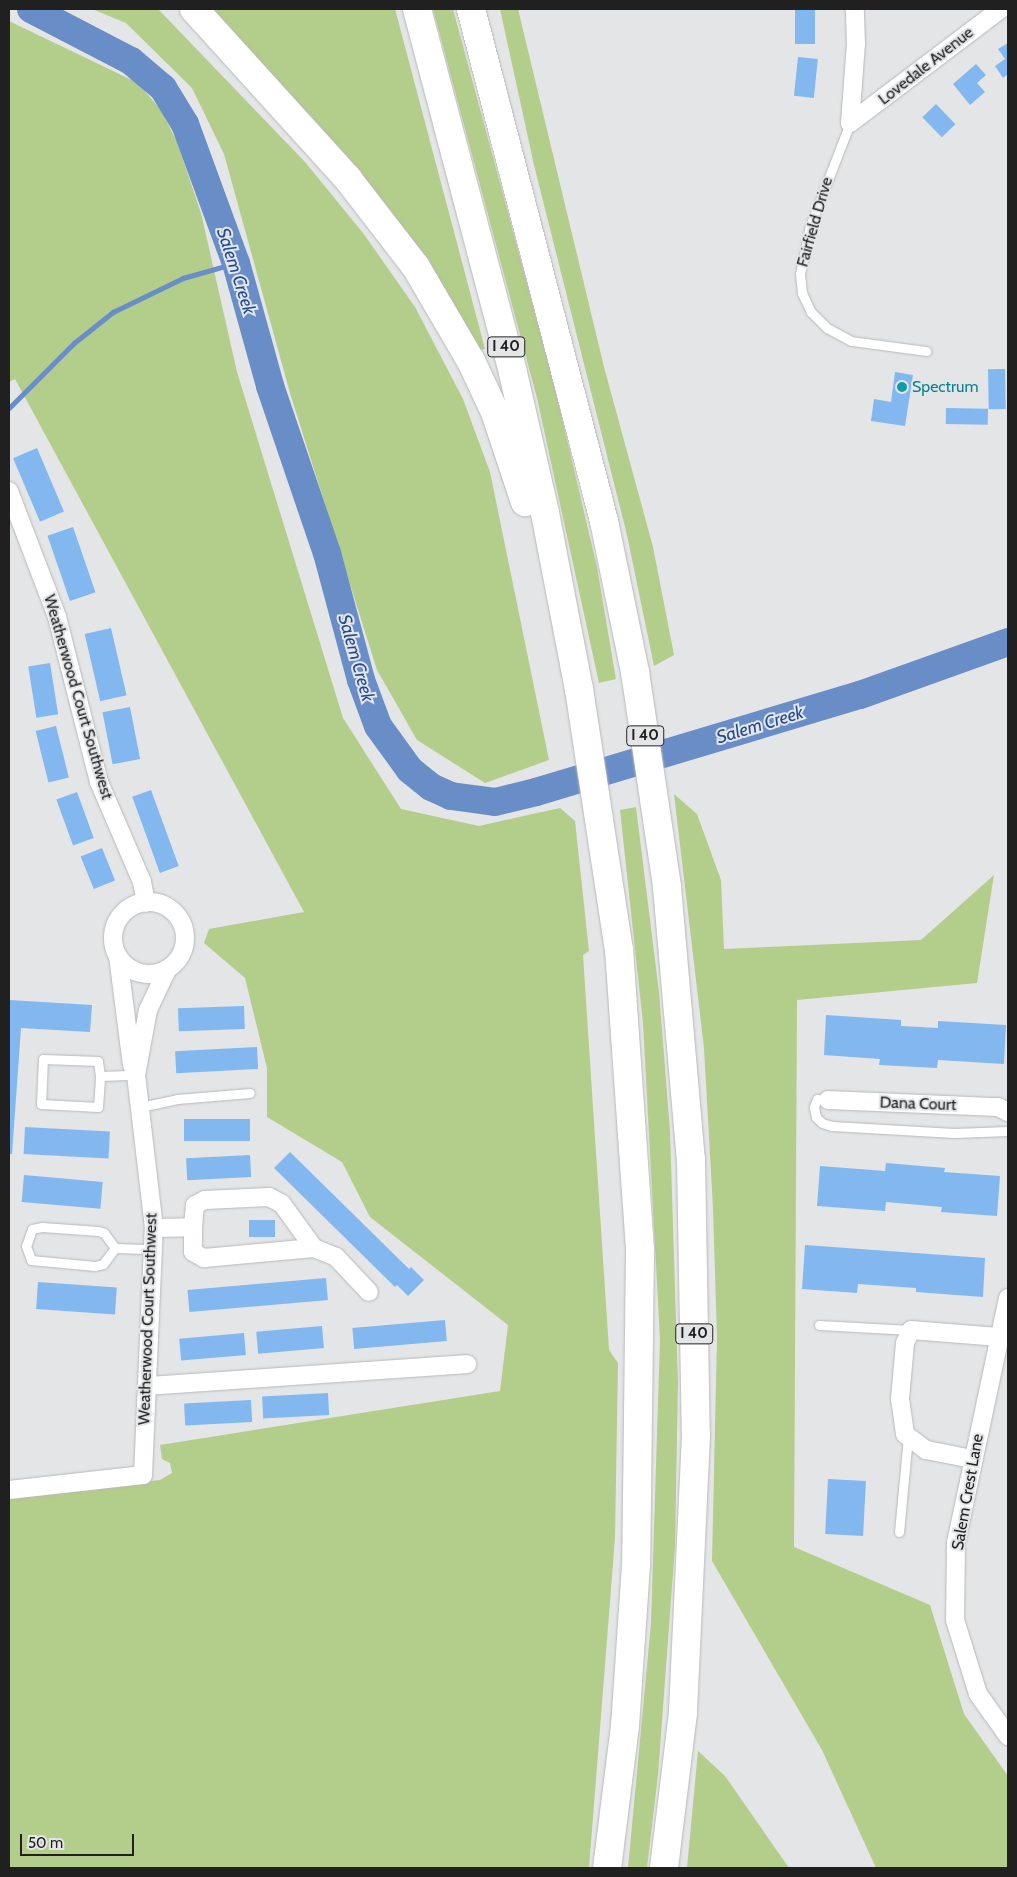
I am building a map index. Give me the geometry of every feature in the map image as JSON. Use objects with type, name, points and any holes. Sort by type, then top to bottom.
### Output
[{"type":"highway","points":[[194,9],[354,186],[416,267],[444,310],[472,361],[510,452],[529,516],[557,646],[579,689]]},
{"type":"highway","name":"I 40","points":[[417,9],[513,373],[547,522],[579,689],[619,949],[640,1251],[636,1565],[625,1726],[607,1868]]},
{"type":"highway","name":"I 40","points":[[471,9],[583,435],[634,672],[667,887],[691,1159],[696,1435],[683,1713],[664,1868]]},
{"type":"street","name":"Fairfield Drive","points":[[850,123],[856,44],[855,9]]},
{"type":"street","name":"Lovedale Avenue","points":[[850,123],[1001,9]]},
{"type":"street","name":"Weatherwood Court Southwest","points":[[9,491],[57,617],[99,782],[142,882],[146,903]]},
{"type":"street","name":"Weatherwood Court Southwest","points":[[9,1490],[143,1475],[154,1228],[136,1075],[132,1065],[118,956],[114,939],[118,922],[125,912],[146,903],[169,908],[184,928],[183,952],[166,970],[148,1010],[136,1075]]},
{"type":"street","points":[[118,956],[125,964],[140,972],[156,974],[166,970]]},
{"type":"street","name":"Dana Court","points":[[828,1100],[998,1107],[1008,1112]]},
{"type":"street","points":[[314,1248],[282,1204],[269,1196],[205,1200],[195,1205],[193,1252],[204,1258],[314,1248],[336,1256],[369,1292]]},
{"type":"street","points":[[154,1228],[193,1227]]},
{"type":"street","name":"Salem Crest Lane","points":[[1008,1298],[972,1459],[956,1542],[954,1620],[978,1694],[1008,1736]]},
{"type":"street","points":[[972,1459],[926,1450],[908,1436],[900,1399],[904,1343],[911,1330],[999,1337]]},
{"type":"street","points":[[147,1386],[467,1364]]},
{"type":"lane","name":"Fairfield Drive","points":[[850,123],[810,226],[800,274],[802,293],[812,312],[827,328],[850,340],[926,351]]},
{"type":"lane","points":[[43,1059],[98,1061],[100,1076],[98,1107],[41,1104],[43,1059]]},
{"type":"lane","points":[[100,1076],[136,1075]]},
{"type":"lane","points":[[140,1107],[178,1099],[250,1093]]},
{"type":"lane","points":[[828,1100],[817,1099],[814,1107],[816,1117],[822,1123],[832,1126],[954,1132],[1008,1131]]},
{"type":"lane","points":[[42,1227],[98,1231],[104,1233],[114,1248],[103,1264],[96,1266],[31,1260],[26,1246],[32,1229],[42,1227]]},
{"type":"lane","points":[[114,1248],[153,1249]]},
{"type":"lane","points":[[819,1325],[911,1330]]},
{"type":"lane","points":[[899,1532],[908,1436]]},
{"type":"green space","points":[[92,9],[158,9],[305,162],[363,233],[415,307],[463,399],[490,472],[549,760],[485,783],[417,740],[377,670],[290,393],[224,154],[192,88],[126,23]]},
{"type":"green space","points":[[206,9],[395,9],[485,349],[476,351]]},
{"type":"green space","points":[[433,9],[453,9],[552,376],[597,567],[616,679],[599,683],[537,398]]},
{"type":"green space","points":[[500,9],[518,9],[604,367],[653,547],[674,655],[654,666],[627,535],[534,165]]},
{"type":"green space","points":[[9,21],[138,83],[161,110],[177,142],[201,213],[237,372],[343,718],[401,809],[479,826],[560,808],[575,821],[589,951],[583,955],[609,1350],[618,1363],[615,1538],[589,1868],[9,1868],[9,1497],[160,1480],[172,1473],[170,1463],[162,1459],[160,1445],[500,1391],[508,1325],[370,1217],[342,1162],[267,1117],[267,1068],[245,978],[204,943],[209,929],[304,912],[15,379],[9,382]]},
{"type":"green space","points":[[674,794],[697,814],[721,880],[724,949],[921,940],[994,875],[977,983],[797,1000],[794,1547],[930,1605],[964,1714],[1008,1776],[1008,1868],[876,1868],[822,1750],[712,1561],[717,1337],[713,1208],[704,1048]]},
{"type":"green space","points":[[636,807],[659,992],[670,1131],[678,1382],[675,1546],[658,1775],[647,1868],[628,1868],[651,1623],[660,1339],[643,1023],[620,810]]},
{"type":"green space","points":[[698,1751],[725,1776],[789,1868],[687,1868]]},
{"type":"building","points":[[795,9],[815,9],[815,44],[795,44]]},
{"type":"building","points":[[1008,43],[1008,74],[1003,78],[995,66],[1005,59],[998,49]]},
{"type":"building","points":[[798,57],[818,59],[814,98],[794,96]]},
{"type":"building","points":[[976,64],[986,75],[977,83],[985,92],[970,105],[953,84]]},
{"type":"building","points":[[936,104],[955,124],[942,137],[922,117]]},
{"type":"building","points":[[988,369],[1005,369],[1006,409],[989,409]]},
{"type":"building","name":"Spectrum","points":[[895,372],[913,375],[905,426],[871,421],[874,399],[891,402]]},
{"type":"building","points":[[946,408],[988,409],[988,425],[946,424]]},
{"type":"building","points":[[37,448],[64,512],[40,522],[13,458]]},
{"type":"building","points":[[73,527],[95,592],[70,601],[47,536]]},
{"type":"building","points":[[111,628],[127,695],[100,701],[85,634]]},
{"type":"building","points":[[50,663],[58,714],[36,718],[28,666]]},
{"type":"building","points":[[130,707],[140,759],[113,764],[103,712]]},
{"type":"building","points":[[56,726],[69,777],[48,783],[36,731]]},
{"type":"building","points":[[151,790],[179,866],[160,873],[132,797]]},
{"type":"building","points":[[77,792],[94,838],[73,846],[56,800]]},
{"type":"building","points":[[102,848],[115,880],[94,889],[81,857]]},
{"type":"building","points":[[9,1000],[92,1005],[90,1032],[21,1028],[12,1154],[9,1154]]},
{"type":"building","points":[[244,1006],[245,1029],[179,1031],[178,1008]]},
{"type":"building","points":[[826,1015],[901,1020],[901,1026],[938,1028],[938,1021],[1006,1025],[1004,1064],[938,1060],[937,1068],[879,1065],[880,1059],[824,1055]]},
{"type":"building","points":[[257,1047],[258,1069],[176,1073],[175,1051]]},
{"type":"building","points":[[184,1119],[250,1119],[250,1141],[184,1141]]},
{"type":"building","points":[[25,1127],[110,1131],[108,1158],[24,1154]]},
{"type":"building","points":[[290,1152],[409,1269],[411,1267],[424,1280],[408,1296],[397,1285],[395,1287],[274,1168]]},
{"type":"building","points":[[250,1155],[251,1177],[187,1180],[186,1158]]},
{"type":"building","points":[[886,1163],[945,1168],[944,1172],[1000,1176],[997,1216],[941,1212],[942,1207],[886,1202],[885,1211],[817,1206],[820,1166],[885,1171]]},
{"type":"building","points":[[24,1175],[103,1182],[100,1209],[22,1202]]},
{"type":"building","points":[[249,1220],[275,1220],[275,1237],[249,1237]]},
{"type":"building","points":[[805,1245],[985,1258],[983,1297],[916,1292],[916,1288],[858,1284],[857,1293],[802,1289]]},
{"type":"building","points":[[326,1278],[328,1300],[189,1312],[188,1290]]},
{"type":"building","points":[[38,1282],[117,1288],[115,1314],[36,1309]]},
{"type":"building","points":[[445,1320],[447,1341],[354,1349],[352,1328]]},
{"type":"building","points":[[322,1326],[324,1348],[258,1354],[256,1332]]},
{"type":"building","points":[[244,1333],[246,1355],[181,1361],[179,1339]]},
{"type":"building","points":[[328,1393],[329,1415],[263,1418],[262,1396]]},
{"type":"building","points":[[251,1400],[252,1422],[185,1425],[184,1404]]},
{"type":"building","points":[[828,1479],[866,1481],[863,1536],[825,1534]]},
{"type":"waterway","name":"Salem Creek","points":[[31,9],[131,61],[163,88],[185,124],[236,263],[270,386],[327,553],[361,680],[378,726],[410,770],[431,787],[451,796],[495,802],[536,792],[860,695],[1008,642]]},
{"type":"waterway","points":[[9,408],[74,343],[113,312],[183,278],[236,263]]},
{"type":"place","name":"Spectrum","points":[[902,387]]}]
